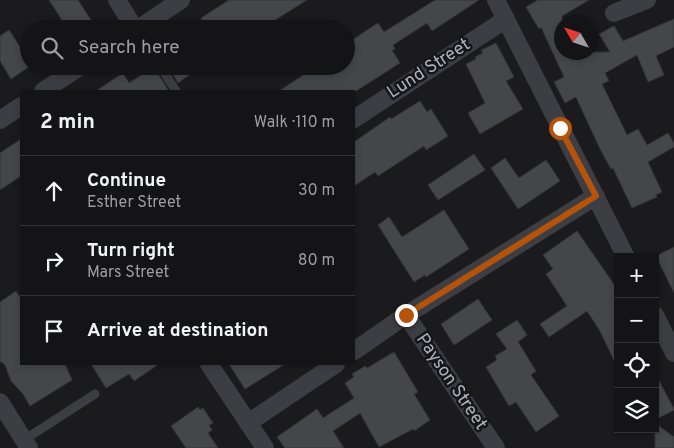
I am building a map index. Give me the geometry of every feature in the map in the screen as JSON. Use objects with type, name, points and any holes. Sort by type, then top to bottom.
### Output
[{"type":"street","points":[[117,0],[131,20]]},
{"type":"street","points":[[151,20],[181,0]]},
{"type":"street","points":[[496,0],[624,253]]},
{"type":"street","points":[[614,13],[647,0]]},
{"type":"street","name":"Lund Street","points":[[355,118],[506,19]]},
{"type":"street","points":[[45,90],[67,75]]},
{"type":"street","points":[[0,120],[20,107]]},
{"type":"street","points":[[355,350],[406,315],[596,196]]},
{"type":"street","name":"Payson Street","points":[[406,315],[496,448]]},
{"type":"street","points":[[659,323],[672,344]]},
{"type":"street","points":[[210,365],[264,448]]},
{"type":"street","points":[[248,424],[335,365]]},
{"type":"street","points":[[0,402],[27,444]]},
{"type":"lane","points":[[166,75],[175,90]]},
{"type":"lane","points":[[27,444],[95,394]]},
{"type":"building","points":[[49,0],[78,0],[91,20],[62,20]]},
{"type":"building","points":[[229,0],[307,0],[275,20],[202,20],[201,18]]},
{"type":"building","points":[[435,0],[479,0],[432,31],[427,23],[393,45],[395,49],[392,50],[400,63],[356,91],[281,90],[303,75],[355,75],[355,38],[378,23],[384,32]]},
{"type":"building","points":[[538,0],[589,0],[564,15],[554,15],[554,55],[541,27],[539,29],[526,7]]},
{"type":"building","points":[[674,19],[674,47],[656,56],[664,75],[648,82],[637,55],[605,73],[609,81],[602,84],[627,135],[638,129],[647,145],[668,133],[674,143],[674,147],[648,162],[662,192],[656,195],[657,197],[632,208],[613,168],[611,169],[600,149],[576,97],[565,103],[554,82],[564,77],[556,60],[599,60],[599,52],[610,52],[599,34],[614,26],[623,41]]},
{"type":"building","points":[[9,30],[20,47],[20,73],[11,79],[0,61],[0,36]]},
{"type":"building","points":[[496,43],[514,77],[506,81],[523,109],[480,134],[468,113],[485,103],[466,64],[483,53],[481,50]]},
{"type":"building","points":[[120,75],[124,75],[129,83],[142,75],[159,75],[168,90],[98,90]]},
{"type":"building","points":[[173,75],[189,75],[178,83]]},
{"type":"building","points":[[420,101],[427,112],[431,109],[448,136],[426,150],[424,146],[378,176],[375,172],[355,185],[355,141],[390,117],[391,119]]},
{"type":"building","points":[[20,140],[20,177],[0,190],[0,153]]},
{"type":"building","points":[[474,154],[485,170],[438,200],[428,185]]},
{"type":"building","points":[[505,158],[519,178],[546,160],[560,181],[518,209],[491,168]]},
{"type":"building","points":[[444,210],[469,249],[426,277],[425,275],[414,282],[378,225],[389,217],[402,237]]},
{"type":"building","points":[[577,231],[614,284],[614,361],[600,331],[587,311],[549,337],[540,324],[567,306],[546,274],[553,269],[543,255]]},
{"type":"building","points":[[674,247],[674,293],[659,262],[659,254]]},
{"type":"building","points":[[16,291],[20,297],[20,365],[65,365],[72,380],[30,406],[23,394],[11,381],[5,365],[0,361],[0,302]]},
{"type":"building","points":[[478,299],[492,320],[454,345],[441,324]]},
{"type":"building","points":[[517,320],[527,335],[518,342],[536,371],[531,375],[559,416],[536,432],[516,402],[509,406],[486,367],[497,360],[495,356],[507,349],[496,334]]},
{"type":"building","points":[[394,352],[418,392],[414,394],[430,420],[414,431],[413,429],[379,447],[360,413],[333,431],[344,448],[285,448],[277,437],[317,409],[323,418],[354,398],[345,383],[354,377],[352,374],[365,366],[367,368]]},
{"type":"building","points":[[92,365],[158,365],[134,381],[129,374],[106,388]]},
{"type":"building","points":[[230,365],[283,365],[245,389]]},
{"type":"building","points":[[659,381],[674,409],[659,418]]},
{"type":"building","points":[[198,407],[200,410],[203,408],[213,423],[209,425],[212,430],[208,433],[218,448],[186,448],[171,426]]},
{"type":"building","points":[[659,426],[674,437],[674,448],[655,448],[655,433],[659,433]]},
{"type":"route","points":[[406,315],[596,196],[560,128]]}]
